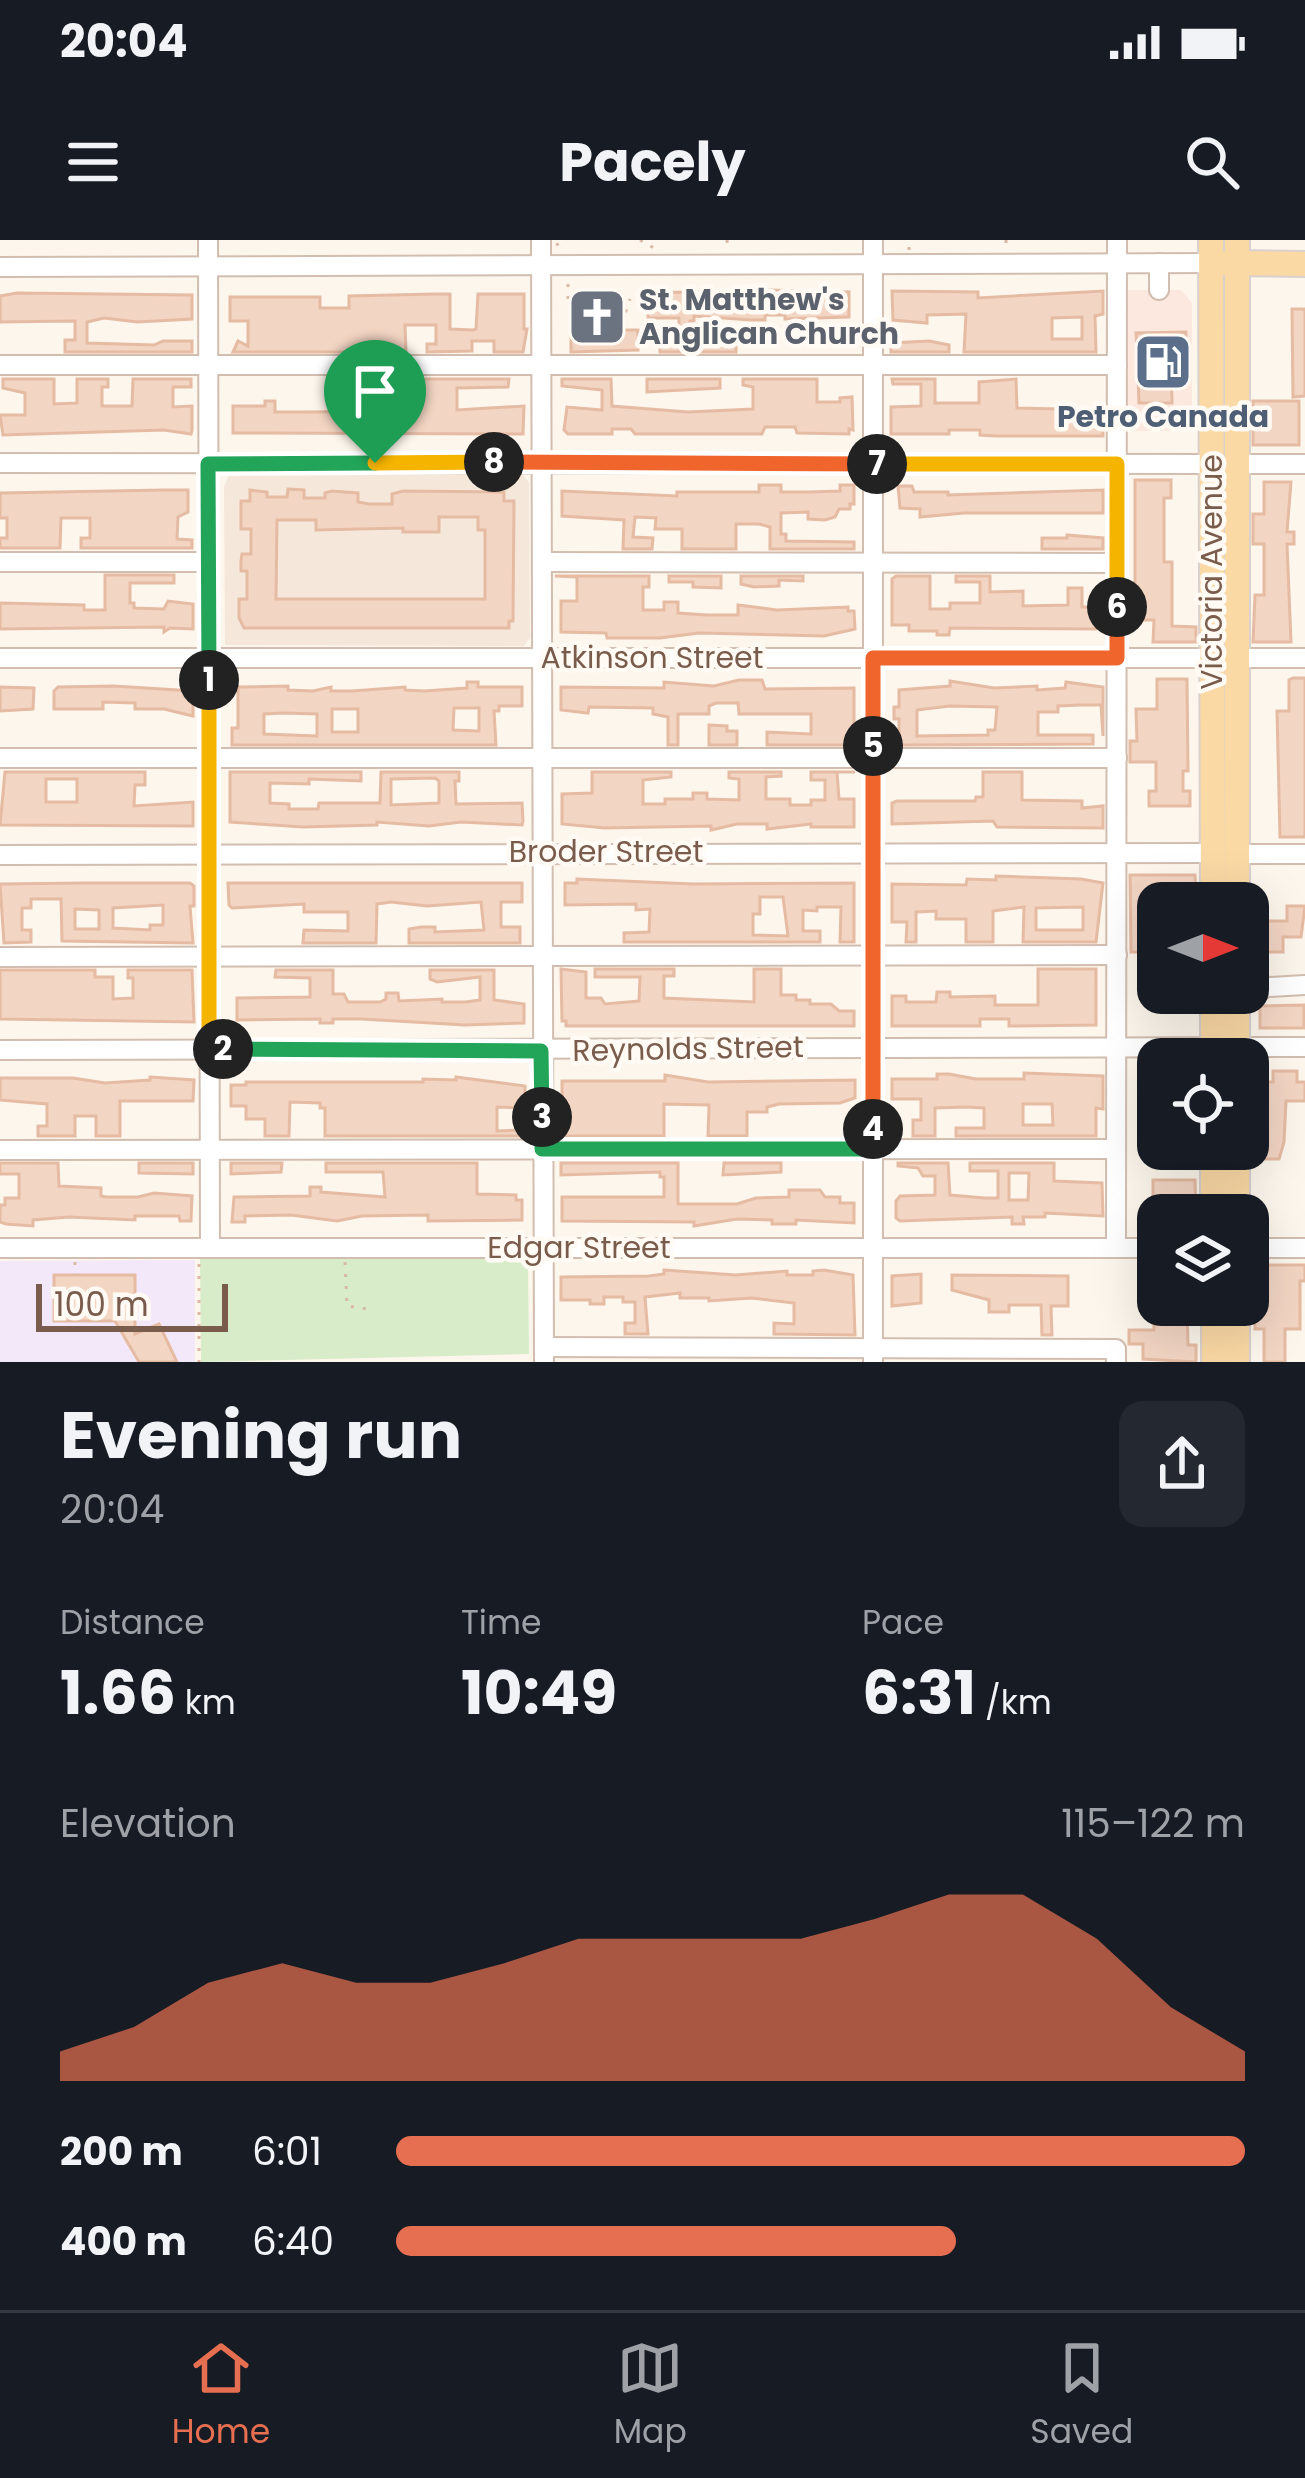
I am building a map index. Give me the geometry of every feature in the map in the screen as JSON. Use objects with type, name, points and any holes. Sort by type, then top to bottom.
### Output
[{"type":"main road","points":[[1224,252],[1305,264]]},
{"type":"main road","name":"Victoria Avenue","points":[[1218,882],[1225,854],[1225,658],[1202,376],[1202,313],[1224,252]]},
{"type":"main road","name":"Victoria Avenue","points":[[1224,252],[1238,464],[1225,658]]},
{"type":"main road","name":"Victoria Avenue","points":[[1225,854],[1232,882]]},
{"type":"main road","points":[[1214,1326],[1214,1362]]},
{"type":"main road","points":[[1237,1326],[1237,1362]]},
{"type":"street","points":[[208,240],[210,1248]]},
{"type":"street","points":[[541,240],[544,1354],[873,1355],[1116,1349],[1116,1362]]},
{"type":"street","points":[[873,240],[873,1355]]},
{"type":"street","points":[[1116,1248],[1117,240]]},
{"type":"street","points":[[0,267],[1117,264],[1159,263],[1224,252]]},
{"type":"street","points":[[1159,263],[1159,290]]},
{"type":"street","points":[[0,364],[1117,365]]},
{"type":"street","points":[[0,463],[1211,464],[1238,495]]},
{"type":"street","points":[[1238,464],[1305,464]]},
{"type":"street","points":[[0,562],[208,562]]},
{"type":"street","points":[[542,562],[1117,563]]},
{"type":"street","name":"Atkinson Street","points":[[0,658],[1305,658]]},
{"type":"street","points":[[0,758],[1117,758]]},
{"type":"street","name":"Broder Street","points":[[0,855],[1305,854]]},
{"type":"street","points":[[0,957],[1117,955]]},
{"type":"street","points":[[1269,987],[1305,985]]},
{"type":"street","name":"Reynolds Street","points":[[1269,1050],[1305,1047]]},
{"type":"street","name":"Reynolds Street","points":[[0,1050],[1137,1048]]},
{"type":"street","points":[[0,1150],[1117,1149]]},
{"type":"street","name":"Edgar Street","points":[[0,1248],[1137,1248]]},
{"type":"street","points":[[1269,1248],[1305,1248]]},
{"type":"path","points":[[568,266],[568,298]]},
{"type":"path","points":[[626,331],[618,332],[630,299]]},
{"type":"path","points":[[200,1362],[199,1263],[210,1248]]},
{"type":"path","points":[[345,1248],[347,1306],[367,1309]]},
{"type":"shaded area","points":[[1121,290],[1181,290],[1192,303],[1192,431],[1122,431]]},
{"type":"shaded area","points":[[521,473],[529,482],[530,638],[524,646],[225,645],[224,487],[229,474]]},
{"type":"shaded area","points":[[195,1260],[195,1362],[0,1362],[0,1261]]},
{"type":"green space","points":[[521,1258],[528,1265],[529,1354],[201,1362],[200,1259]]},
{"type":"building","points":[[892,291],[978,292],[978,298],[1103,291],[1103,314],[1095,316],[1096,352],[964,352],[966,314],[927,315],[927,323],[893,320]],"holes":[[[1082,317],[1082,339],[1052,339],[1052,318]]]},
{"type":"building","name":"St. Matthew's Anglican Church","points":[[578,292],[616,293],[616,330],[638,330],[638,350],[571,352],[571,336],[578,336]]},
{"type":"building","points":[[849,292],[849,317],[765,315],[765,320],[751,320],[694,316],[690,342],[736,340],[736,352],[660,352],[660,340],[679,340],[679,318],[648,318],[648,293]]},
{"type":"building","points":[[450,294],[450,329],[473,330],[478,294],[524,294],[527,329],[523,352],[494,352],[494,341],[472,341],[472,351],[427,352],[427,344],[436,344],[436,325],[405,325],[406,352],[233,352],[238,341],[248,346],[248,321],[230,321],[230,297],[320,297],[320,308],[349,308],[349,296]]},
{"type":"building","points":[[192,295],[192,319],[137,322],[104,318],[87,322],[87,343],[192,341],[192,352],[65,352],[65,340],[75,340],[75,321],[0,322],[0,296]]},
{"type":"building","points":[[1292,309],[1305,309],[1305,396],[1293,397]]},
{"type":"building","name":"Petro Canada","points":[[1186,332],[1186,348],[1171,348],[1172,403],[1139,403],[1138,375],[1155,375],[1154,348],[1137,349],[1136,333]]},
{"type":"building","points":[[891,343],[949,345],[949,352],[891,352]]},
{"type":"building","points":[[3,379],[54,379],[54,404],[77,403],[77,379],[108,379],[108,387],[102,387],[102,406],[132,406],[133,379],[191,379],[191,387],[173,387],[173,407],[192,406],[191,434],[164,430],[3,435],[0,415],[25,415],[25,393],[3,388]]},
{"type":"building","points":[[363,379],[509,379],[508,387],[457,388],[457,410],[524,406],[523,434],[233,433],[233,406],[265,406],[265,401],[275,401],[275,412],[412,407],[412,388],[363,387]]},
{"type":"building","points":[[562,379],[611,379],[612,406],[688,412],[753,409],[753,387],[743,385],[743,379],[817,379],[817,402],[852,397],[853,430],[849,434],[797,433],[795,427],[765,427],[762,434],[635,434],[631,429],[612,429],[612,434],[568,434],[564,430],[567,407],[602,410],[602,390],[562,386]]},
{"type":"building","points":[[647,379],[720,379],[720,388],[647,392]]},
{"type":"building","points":[[892,379],[935,379],[935,403],[979,403],[979,382],[1016,379],[1017,408],[1103,410],[1103,436],[995,436],[980,435],[980,430],[891,434],[891,407],[921,406],[921,384],[893,384]]},
{"type":"building","points":[[1253,401],[1299,401],[1299,445],[1253,445]]},
{"type":"building","points":[[1135,480],[1171,480],[1171,498],[1164,498],[1164,562],[1172,562],[1172,626],[1196,627],[1196,642],[1153,642],[1154,620],[1135,620]]},
{"type":"building","points":[[1264,482],[1291,482],[1287,532],[1294,532],[1294,544],[1287,544],[1291,642],[1253,642],[1255,595],[1264,595],[1264,544],[1253,544],[1253,514],[1264,514]]},
{"type":"building","points":[[759,485],[781,485],[781,492],[809,492],[840,491],[840,485],[854,485],[850,509],[839,509],[835,517],[825,520],[808,519],[808,512],[781,513],[781,534],[786,534],[786,541],[854,542],[854,549],[770,549],[770,527],[736,524],[736,549],[682,549],[682,529],[655,529],[656,518],[635,517],[633,537],[653,538],[652,549],[623,549],[624,520],[562,516],[562,491],[677,496],[677,492],[759,492]]},
{"type":"building","points":[[898,486],[948,495],[1103,490],[1103,513],[920,517],[920,509],[900,508]]},
{"type":"building","points":[[288,489],[304,490],[304,498],[325,498],[332,491],[358,493],[358,502],[392,504],[392,494],[403,491],[504,492],[504,501],[514,501],[513,621],[509,628],[244,628],[239,599],[247,599],[247,571],[241,571],[241,561],[242,554],[251,554],[251,529],[241,529],[241,501],[250,501],[250,490],[267,492],[267,497],[287,497]],"holes":[[[439,517],[478,517],[478,530],[485,530],[485,599],[276,599],[277,520],[316,520],[316,530],[439,532]]]},
{"type":"building","points":[[188,490],[188,512],[178,517],[177,539],[192,540],[192,548],[81,548],[81,538],[90,538],[90,518],[61,518],[60,548],[0,548],[0,538],[7,538],[7,518],[0,518],[0,493]]},
{"type":"building","points":[[1042,538],[1103,538],[1103,549],[1042,549]]},
{"type":"building","points":[[105,575],[174,575],[174,583],[130,583],[130,603],[134,608],[164,609],[168,601],[193,604],[193,629],[0,629],[0,603],[105,610]]},
{"type":"building","points":[[555,576],[649,576],[649,587],[643,587],[643,610],[664,610],[664,602],[678,602],[678,613],[707,615],[738,615],[738,605],[777,610],[848,607],[854,611],[855,629],[824,636],[699,633],[660,638],[561,632],[561,601],[577,601],[577,577]]},
{"type":"building","points":[[669,576],[721,576],[721,588],[669,582]]},
{"type":"building","points":[[741,576],[803,576],[803,581],[779,580],[779,586],[754,587],[741,584]]},
{"type":"building","points":[[930,576],[930,609],[980,603],[980,582],[956,582],[956,576],[990,576],[990,592],[1023,591],[1023,606],[1068,605],[1068,588],[1082,588],[1082,607],[1097,607],[1096,629],[950,628],[949,635],[909,631],[909,625],[892,625],[892,579]]},
{"type":"building","points":[[1305,678],[1305,837],[1280,837],[1277,711],[1289,711],[1289,680]]},
{"type":"building","points":[[1157,679],[1187,679],[1188,771],[1183,771],[1183,791],[1190,791],[1190,806],[1149,806],[1149,791],[1156,791],[1156,762],[1130,762],[1130,741],[1137,741],[1136,709],[1157,709]]},
{"type":"building","points":[[762,680],[765,689],[854,688],[854,745],[767,745],[767,732],[811,734],[811,714],[739,714],[738,703],[716,703],[709,706],[709,714],[678,714],[678,745],[668,745],[668,717],[653,714],[653,708],[561,710],[561,687],[664,688],[664,682],[714,686]]},
{"type":"building","points":[[950,681],[994,688],[1037,686],[1037,690],[1065,688],[1066,682],[1103,687],[1103,736],[1101,705],[1058,706],[1058,712],[1038,712],[1038,735],[1093,735],[1093,744],[899,745],[894,707],[899,707],[899,690],[950,686]],"holes":[[[997,707],[995,730],[988,730],[988,735],[917,736],[917,710]]]},
{"type":"building","points":[[467,682],[478,682],[478,687],[522,687],[522,706],[499,706],[494,711],[496,745],[232,745],[232,728],[238,728],[238,687],[288,686],[288,690],[313,691],[331,687],[331,691],[467,688]],"holes":[[[454,708],[479,708],[479,731],[453,730]],[[332,709],[358,709],[358,732],[332,732]],[[264,714],[317,714],[317,736],[264,734]]]},
{"type":"building","points":[[0,687],[34,688],[33,709],[0,711]]},
{"type":"building","points":[[58,687],[193,691],[193,716],[135,709],[135,703],[103,702],[103,709],[54,709]]},
{"type":"building","points":[[709,725],[737,731],[737,745],[709,745]]},
{"type":"building","points":[[5,772],[145,772],[145,785],[135,785],[134,806],[193,802],[193,826],[0,825]],"holes":[[[46,779],[77,779],[77,802],[46,802]]]},
{"type":"building","points":[[230,772],[361,772],[361,781],[270,783],[270,803],[318,809],[319,803],[380,803],[381,772],[459,772],[456,804],[522,803],[523,821],[522,825],[377,822],[303,827],[230,822]],"holes":[[[391,779],[439,781],[439,803],[391,805]]]},
{"type":"building","points":[[592,772],[671,772],[671,777],[643,780],[643,804],[665,804],[665,799],[693,799],[693,793],[707,793],[707,799],[739,800],[739,779],[729,778],[729,772],[781,772],[781,776],[766,777],[766,799],[811,805],[811,800],[825,800],[825,780],[811,780],[811,772],[837,772],[839,799],[854,799],[854,827],[811,824],[767,829],[767,824],[737,824],[711,830],[711,826],[562,824],[562,794],[592,793]]},
{"type":"building","points":[[983,772],[1022,772],[1022,800],[1103,806],[1103,828],[997,827],[993,821],[892,824],[892,803],[897,801],[975,801],[983,797]]},
{"type":"building","points":[[1130,875],[1195,875],[1195,882],[1137,882],[1137,952],[1131,952]]},
{"type":"building","points":[[996,876],[1103,883],[1096,942],[1023,942],[1024,907],[993,911],[993,942],[966,942],[966,919],[936,919],[936,911],[916,912],[916,942],[906,942],[907,922],[892,922],[892,884],[966,885],[967,879],[996,880]],"holes":[[[1083,907],[1083,930],[1036,930],[1036,908]]]},
{"type":"building","points":[[577,879],[854,883],[854,942],[840,942],[841,907],[817,907],[817,911],[803,910],[803,931],[820,931],[820,942],[624,942],[624,933],[649,932],[650,909],[636,910],[636,904],[565,905],[565,883],[577,883]],"holes":[[[760,897],[783,897],[788,936],[753,935],[753,914],[760,914]]]},
{"type":"building","points":[[190,883],[194,886],[194,906],[190,906],[193,943],[62,941],[61,899],[31,899],[31,908],[22,908],[22,930],[31,930],[31,942],[4,943],[0,884]],"holes":[[[163,905],[163,925],[150,925],[150,930],[113,928],[113,908]],[[75,909],[99,910],[99,929],[75,929]]]},
{"type":"building","points":[[228,883],[522,883],[522,902],[501,902],[501,927],[520,927],[520,943],[409,943],[409,929],[484,930],[481,902],[427,906],[391,902],[377,904],[376,943],[303,943],[304,930],[348,931],[348,912],[304,912],[304,904],[232,908]]},
{"type":"building","points":[[1287,906],[1305,906],[1301,937],[1283,937],[1283,952],[1269,952],[1269,921],[1287,921]]},
{"type":"building","points":[[561,969],[586,972],[586,998],[601,998],[605,1004],[639,1001],[640,977],[595,977],[595,969],[674,969],[674,976],[664,976],[664,998],[754,1002],[754,969],[781,969],[781,995],[854,1011],[854,1026],[566,1026]]},
{"type":"building","points":[[1038,969],[1096,969],[1096,1025],[1009,1026],[1009,1019],[980,1019],[980,1026],[892,1026],[892,996],[906,996],[906,1002],[936,1002],[937,992],[950,992],[950,997],[995,996],[995,1005],[1038,1005]]},
{"type":"building","points":[[0,970],[95,970],[95,977],[113,977],[113,999],[133,998],[128,970],[192,970],[194,1022],[0,1019]]},
{"type":"building","points":[[276,970],[333,970],[333,994],[344,994],[348,1002],[380,1002],[386,993],[398,993],[399,1001],[466,1002],[480,1000],[480,977],[437,982],[430,979],[430,970],[494,970],[494,1000],[524,1004],[524,1023],[237,1020],[237,998],[310,997],[310,978],[275,977]]},
{"type":"building","points":[[1304,1005],[1304,1028],[1260,1028],[1260,1014],[1269,1014],[1269,1006]]},
{"type":"building","points":[[1273,1071],[1297,1071],[1297,1082],[1305,1082],[1305,1101],[1286,1101],[1279,1159],[1269,1159],[1269,1082],[1273,1082]]},
{"type":"building","points":[[1024,1073],[1103,1076],[1103,1109],[1096,1108],[1096,1136],[956,1136],[956,1128],[984,1128],[984,1108],[966,1107],[935,1108],[935,1136],[913,1136],[913,1120],[921,1120],[921,1099],[892,1099],[892,1079],[937,1079],[937,1074],[949,1074],[1024,1079]],"holes":[[[1023,1104],[1052,1104],[1053,1125],[1023,1125]]]},
{"type":"building","points":[[665,1075],[708,1082],[855,1080],[855,1098],[840,1103],[779,1104],[767,1107],[767,1112],[747,1112],[747,1136],[708,1136],[709,1105],[664,1104],[664,1136],[562,1136],[562,1081],[665,1081]]},
{"type":"building","points":[[150,1077],[194,1080],[193,1101],[120,1101],[120,1136],[96,1136],[96,1116],[75,1116],[75,1136],[38,1136],[38,1126],[47,1126],[47,1104],[0,1100],[0,1078],[105,1083]]},
{"type":"building","points":[[456,1077],[525,1086],[525,1108],[497,1107],[497,1131],[524,1130],[524,1136],[325,1136],[325,1108],[320,1103],[290,1102],[289,1136],[265,1136],[265,1119],[246,1119],[246,1106],[231,1106],[231,1085],[246,1082],[423,1082]]},
{"type":"building","points":[[0,1163],[58,1163],[59,1186],[101,1188],[101,1196],[106,1197],[192,1196],[191,1221],[180,1221],[179,1216],[69,1217],[33,1220],[33,1226],[6,1224],[0,1222],[0,1205],[5,1205],[5,1198],[19,1198],[19,1174],[0,1174]]},
{"type":"building","points":[[139,1163],[193,1163],[193,1174],[139,1173]]},
{"type":"building","points":[[231,1163],[282,1163],[281,1172],[231,1174]]},
{"type":"building","points":[[326,1163],[477,1163],[477,1194],[516,1195],[516,1200],[522,1200],[522,1220],[428,1221],[428,1215],[337,1221],[291,1215],[245,1216],[245,1222],[232,1222],[234,1197],[310,1196],[310,1187],[321,1187],[321,1192],[385,1197],[383,1172],[326,1172]]},
{"type":"building","points":[[561,1163],[678,1163],[678,1204],[737,1204],[789,1197],[789,1190],[820,1190],[825,1197],[840,1197],[840,1203],[854,1203],[854,1223],[796,1220],[796,1224],[772,1224],[772,1220],[737,1219],[694,1226],[694,1222],[562,1221],[562,1197],[664,1197],[664,1177],[660,1172],[561,1175]]},
{"type":"building","points":[[724,1163],[781,1163],[781,1172],[723,1175]]},
{"type":"building","points":[[948,1163],[950,1195],[998,1198],[998,1171],[970,1171],[970,1163],[1054,1163],[1054,1181],[1102,1183],[1103,1216],[1045,1213],[1045,1217],[1023,1217],[1024,1224],[1012,1224],[1012,1217],[900,1221],[896,1201],[900,1196],[935,1195],[935,1176],[898,1166]],"holes":[[[1009,1173],[1029,1173],[1028,1200],[1009,1200]]]},
{"type":"building","points":[[1153,1180],[1195,1180],[1195,1194],[1153,1194]]},
{"type":"building","points":[[1269,1265],[1305,1265],[1305,1281],[1300,1281],[1300,1329],[1285,1329],[1285,1362],[1264,1362],[1264,1329],[1255,1329],[1269,1326]]},
{"type":"building","points":[[664,1270],[813,1275],[813,1271],[824,1270],[853,1275],[855,1335],[774,1334],[774,1323],[794,1324],[794,1303],[752,1298],[709,1301],[680,1298],[680,1293],[645,1297],[648,1334],[625,1334],[625,1323],[635,1323],[635,1302],[623,1302],[623,1297],[604,1297],[604,1304],[561,1300],[561,1277],[649,1276],[664,1274]]},
{"type":"building","points":[[921,1274],[921,1303],[892,1306],[892,1276]]},
{"type":"building","points":[[54,1275],[135,1275],[135,1334],[159,1324],[177,1362],[139,1362],[115,1321],[54,1321]]},
{"type":"building","points":[[952,1275],[1068,1276],[1068,1306],[1051,1306],[1052,1335],[1042,1335],[1041,1305],[1009,1305],[1009,1312],[989,1312],[989,1300],[952,1290]]},
{"type":"building","points":[[1154,1326],[1188,1326],[1188,1345],[1196,1345],[1196,1362],[1143,1359],[1143,1344],[1129,1344],[1129,1330],[1154,1330]]},
{"type":"place","name":"St. Matthew's Anglican Church","points":[[597,317]]},
{"type":"place","name":"Petro Canada","points":[[1163,362]]},
{"type":"route","points":[[375,463],[1117,464],[1117,658],[873,658],[873,1149],[542,1149],[541,1051],[209,1049],[208,464],[375,463]]}]
